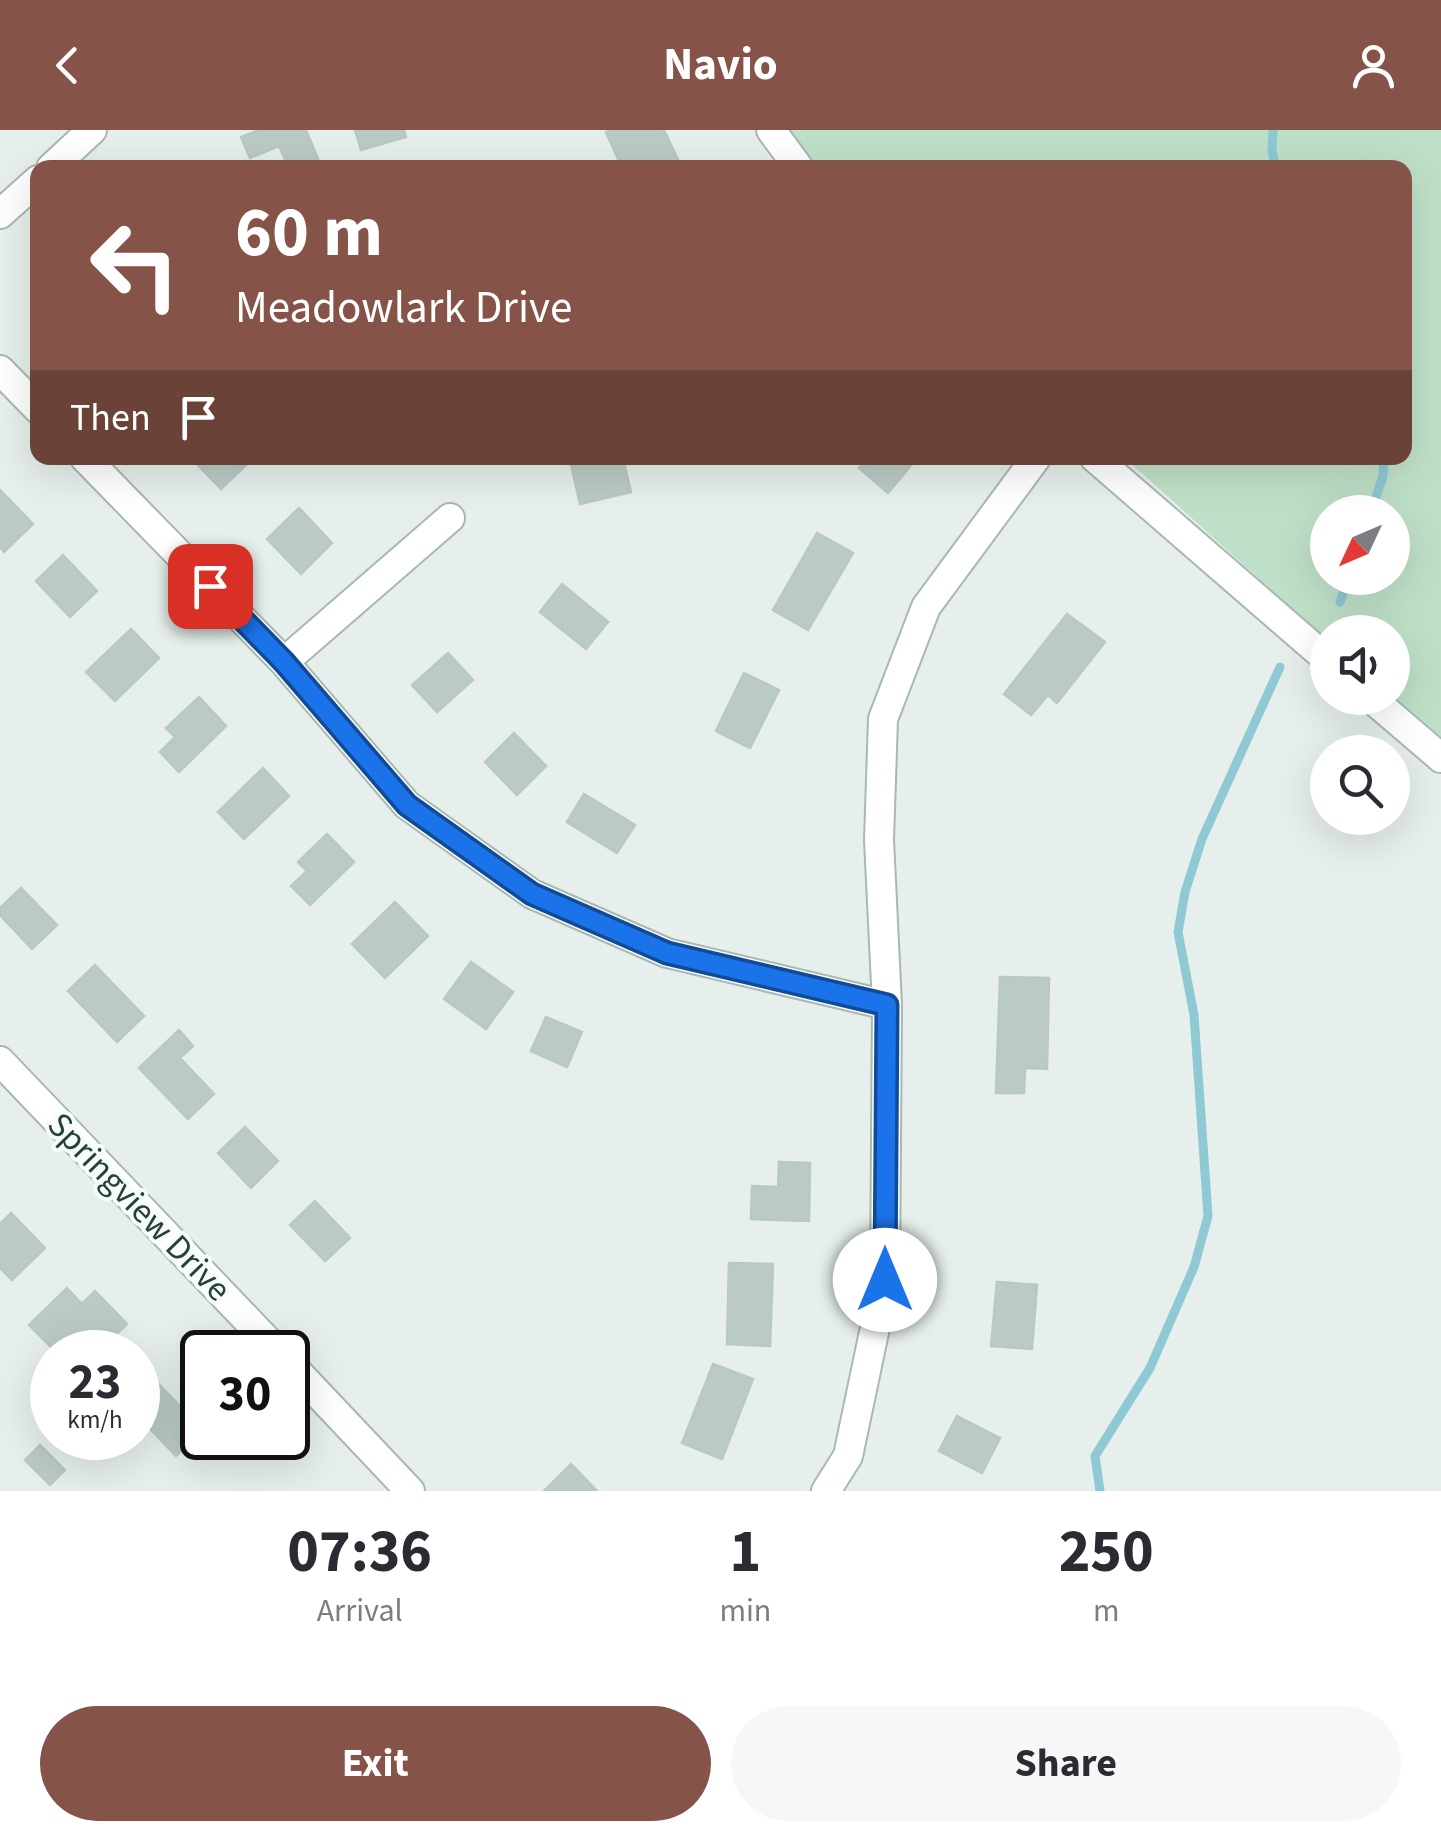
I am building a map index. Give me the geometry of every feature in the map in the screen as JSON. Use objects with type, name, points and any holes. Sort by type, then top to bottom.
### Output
[{"type":"street","points":[[60,160],[92,130]]},
{"type":"street","points":[[772,130],[794,160]]},
{"type":"street","points":[[0,214],[30,187]]},
{"type":"street","points":[[0,370],[30,401]]},
{"type":"street","points":[[92,465],[284,662],[407,805],[532,894],[667,953],[887,1005]]},
{"type":"street","points":[[826,1491],[848,1456],[885,1280],[887,1005],[879,840],[883,719],[926,607],[1031,465]]},
{"type":"street","points":[[1103,465],[1310,644]]},
{"type":"street","points":[[284,662],[450,518]]},
{"type":"street","points":[[1391,715],[1441,758]]},
{"type":"street","name":"Springview Drive","points":[[0,1061],[257,1330]]},
{"type":"street","points":[[310,1385],[410,1491]]},
{"type":"green space","points":[[774,130],[1441,130],[1441,742],[1410,714],[1410,615],[1310,615],[1310,625],[1133,465],[1412,465],[1412,160],[797,160]]},
{"type":"building","points":[[259,130],[306,130],[318,160],[285,160],[279,146],[250,158],[241,137]]},
{"type":"building","points":[[355,130],[404,130],[406,137],[361,150]]},
{"type":"building","points":[[664,130],[678,160],[618,160],[606,132]]},
{"type":"building","points":[[198,465],[246,465],[221,489]]},
{"type":"building","points":[[571,465],[625,465],[631,492],[580,504]]},
{"type":"building","points":[[862,465],[911,465],[888,493],[859,468]]},
{"type":"building","points":[[0,490],[33,524],[4,552],[0,547]]},
{"type":"building","points":[[299,508],[332,543],[301,574],[267,539]]},
{"type":"building","points":[[817,533],[853,553],[808,630],[773,610]]},
{"type":"building","points":[[63,555],[97,591],[70,617],[36,581]]},
{"type":"building","points":[[562,584],[608,622],[586,649],[540,612]]},
{"type":"building","points":[[1067,614],[1105,642],[1057,703],[1048,695],[1031,715],[1004,694]]},
{"type":"building","points":[[131,629],[159,658],[115,701],[86,672]]},
{"type":"building","points":[[448,653],[473,680],[437,712],[412,685]]},
{"type":"building","points":[[744,673],[779,690],[750,748],[716,731]]},
{"type":"building","points":[[199,697],[226,726],[179,772],[160,752],[175,737],[166,728]]},
{"type":"building","points":[[514,733],[546,766],[517,795],[485,762]]},
{"type":"building","points":[[263,768],[289,796],[244,839],[218,812]]},
{"type":"building","points":[[584,794],[635,825],[617,853],[567,822]]},
{"type":"building","points":[[327,834],[354,862],[310,905],[291,886],[307,871],[298,862]]},
{"type":"building","points":[[21,888],[57,925],[32,949],[0,915],[0,908]]},
{"type":"building","points":[[395,902],[428,936],[385,978],[352,944]]},
{"type":"building","points":[[471,962],[513,992],[486,1029],[444,999]]},
{"type":"building","points":[[95,965],[144,1016],[117,1042],[68,991]]},
{"type":"building","points":[[1000,977],[1049,978],[1047,1069],[1025,1068],[1024,1093],[996,1093]]},
{"type":"building","points":[[546,1017],[582,1032],[567,1067],[531,1051]]},
{"type":"building","points":[[179,1030],[193,1046],[180,1058],[214,1094],[188,1119],[139,1068]]},
{"type":"building","points":[[245,1127],[278,1161],[251,1188],[218,1153]]},
{"type":"building","points":[[779,1162],[810,1163],[809,1221],[751,1219],[752,1186],[778,1187]]},
{"type":"building","points":[[315,1201],[350,1238],[325,1261],[290,1225]]},
{"type":"building","points":[[11,1213],[45,1248],[12,1280],[0,1268],[0,1224]]},
{"type":"building","points":[[729,1263],[773,1264],[770,1346],[727,1344]]},
{"type":"building","points":[[997,1282],[1037,1285],[1032,1349],[991,1346]]},
{"type":"building","points":[[67,1288],[82,1304],[95,1291],[127,1324],[121,1330],[34,1330],[29,1325]]},
{"type":"building","points":[[713,1364],[753,1379],[722,1459],[682,1443]]},
{"type":"building","points":[[160,1385],[180,1406],[180,1452],[176,1456],[160,1439]]},
{"type":"building","points":[[957,1416],[1000,1438],[982,1473],[939,1451]]},
{"type":"building","points":[[30,1455],[30,1460],[55,1460],[65,1470],[50,1485],[25,1460]]},
{"type":"building","points":[[571,1464],[597,1491],[544,1491]]},
{"type":"waterway","points":[[1273,130],[1274,160]]},
{"type":"waterway","points":[[1377,495],[1384,465]]},
{"type":"waterway","points":[[1340,602],[1343,595]]},
{"type":"waterway","points":[[1100,1491],[1095,1456],[1150,1368],[1194,1267],[1208,1216],[1194,1015],[1178,932],[1185,892],[1202,839],[1280,667]]},
{"type":"route","points":[[210,586],[284,662],[407,805],[532,894],[667,953],[887,1005],[885,1280]]}]
